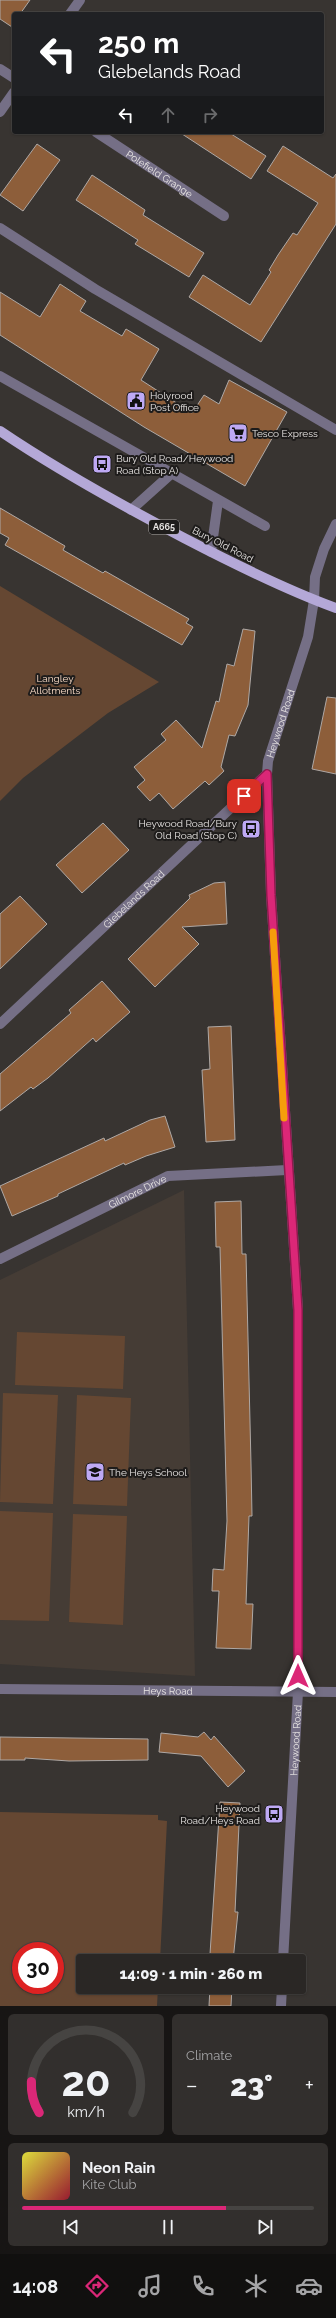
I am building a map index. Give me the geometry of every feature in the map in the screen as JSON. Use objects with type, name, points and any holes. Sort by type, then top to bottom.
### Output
[{"type":"main road","name":"Bury Old Road","points":[[0,431],[40,458],[131,510],[211,552],[314,600],[336,608]]},
{"type":"street","points":[[71,12],[80,0]]},
{"type":"street","points":[[0,69],[12,77]]},
{"type":"street","points":[[0,112],[12,95]]},
{"type":"street","name":"Polefield Grange","points":[[99,134],[224,216]]},
{"type":"street","points":[[0,228],[95,289],[336,430]]},
{"type":"street","points":[[0,376],[218,501],[265,526]]},
{"type":"street","points":[[131,510],[171,474]]},
{"type":"street","points":[[211,552],[218,501]]},
{"type":"street","name":"Heywood Road","points":[[283,1954],[298,1692],[298,1310],[287,1170],[271,895],[267,774],[268,761],[308,637],[314,600],[315,577],[322,554],[336,524]]},
{"type":"street","name":"Glebelands Road","points":[[0,1024],[267,774]]},
{"type":"street","name":"Gilmore Drive","points":[[0,1259],[168,1176],[287,1170]]},
{"type":"street","name":"Heys Road","points":[[0,1689],[336,1692]]},
{"type":"street","points":[[281,2006],[282,1994]]},
{"type":"shaded area","name":"The Heys School","points":[[184,1190],[195,1676],[0,1664],[0,1280]]},
{"type":"green space","name":"Langley Allotments","points":[[0,586],[159,682],[108,713],[23,778],[0,801]]},
{"type":"green space","points":[[17,1332],[125,1336],[123,1389],[15,1385]]},
{"type":"green space","points":[[3,1393],[58,1395],[53,1504],[0,1502]]},
{"type":"green space","points":[[77,1395],[131,1398],[127,1506],[73,1504]]},
{"type":"green space","points":[[0,1511],[53,1513],[49,1621],[0,1620]]},
{"type":"green space","points":[[73,1514],[127,1516],[123,1625],[69,1622]]},
{"type":"green space","points":[[0,1812],[158,1815],[158,1820],[167,1821],[160,1954],[76,1954],[76,1994],[158,1994],[157,2006],[0,2006]]},
{"type":"building","points":[[0,0],[30,0],[21,12],[12,12],[12,27],[0,19]]},
{"type":"building","points":[[182,134],[231,134],[266,156],[251,179]]},
{"type":"building","points":[[37,144],[60,160],[23,211],[0,195]]},
{"type":"building","points":[[283,146],[333,178],[336,174],[336,224],[261,342],[189,297],[203,275],[250,305],[271,272],[269,270],[278,255],[293,233],[297,235],[318,203],[267,171]]},
{"type":"building","points":[[92,175],[145,210],[143,215],[204,253],[189,277],[135,244],[138,240],[76,200]]},
{"type":"building","points":[[60,284],[86,301],[80,311],[122,336],[126,329],[159,349],[141,380],[192,413],[204,395],[219,404],[229,380],[287,412],[245,486],[144,427],[0,335],[0,292],[40,317]]},
{"type":"building","points":[[0,508],[65,546],[63,550],[103,573],[105,571],[189,619],[186,623],[193,627],[182,645],[5,545],[9,538],[0,533]]},
{"type":"building","points":[[243,629],[255,631],[248,705],[235,736],[229,735],[221,767],[224,771],[209,785],[205,781],[173,809],[159,793],[150,801],[137,787],[145,780],[134,767],[166,740],[161,734],[176,720],[202,748],[216,701],[219,702],[227,664],[234,666]]},
{"type":"building","points":[[327,697],[336,698],[336,774],[312,769]]},
{"type":"building","points":[[103,823],[129,850],[82,893],[56,865]]},
{"type":"building","points":[[225,882],[227,924],[182,927],[199,944],[155,987],[128,959],[190,898],[189,895],[214,883]]},
{"type":"building","points":[[20,896],[47,924],[0,969],[0,914]]},
{"type":"building","points":[[102,981],[130,1012],[96,1042],[93,1038],[48,1078],[33,1089],[31,1087],[0,1111],[0,1074],[71,1013],[69,1010]]},
{"type":"building","points":[[231,1026],[235,1140],[206,1142],[202,1070],[210,1069],[208,1027]]},
{"type":"building","points":[[165,1116],[175,1147],[146,1156],[125,1165],[124,1163],[58,1194],[58,1196],[12,1216],[0,1186],[104,1138],[105,1141],[150,1120]]},
{"type":"building","points":[[241,1201],[242,1254],[246,1254],[251,1464],[252,1516],[249,1516],[246,1604],[253,1604],[251,1649],[216,1648],[219,1591],[212,1591],[213,1569],[224,1570],[227,1521],[220,1247],[216,1247],[215,1202]]},
{"type":"building","points":[[204,1732],[211,1740],[214,1736],[245,1771],[228,1787],[201,1756],[159,1752],[161,1733],[198,1737]]},
{"type":"building","points":[[0,1737],[148,1739],[148,1760],[69,1761],[25,1758],[25,1760],[0,1760]]},
{"type":"building","points":[[220,1802],[240,1803],[235,1912],[238,1912],[234,1954],[210,1954]]},
{"type":"building","points":[[210,1994],[232,1994],[231,2006],[209,2006]]},
{"type":"slow traffic","points":[[273,932],[284,1118]]},
{"type":"place","name":"Holyrood Post Office","points":[[136,401]]},
{"type":"place","name":"Tesco Express","points":[[238,433]]},
{"type":"place","name":"Bury Old Road/Heywood Road (Stop A)","points":[[102,464]]},
{"type":"place","name":"Heywood Road/Bury Old Road (Stop C)","points":[[251,829]]},
{"type":"place","name":"The Heys School","points":[[95,1472]]},
{"type":"place","name":"Heywood Road/Heys Road","points":[[274,1814]]},
{"type":"route","points":[[244,796],[267,774],[271,895],[287,1170],[298,1310],[298,1676]]}]
